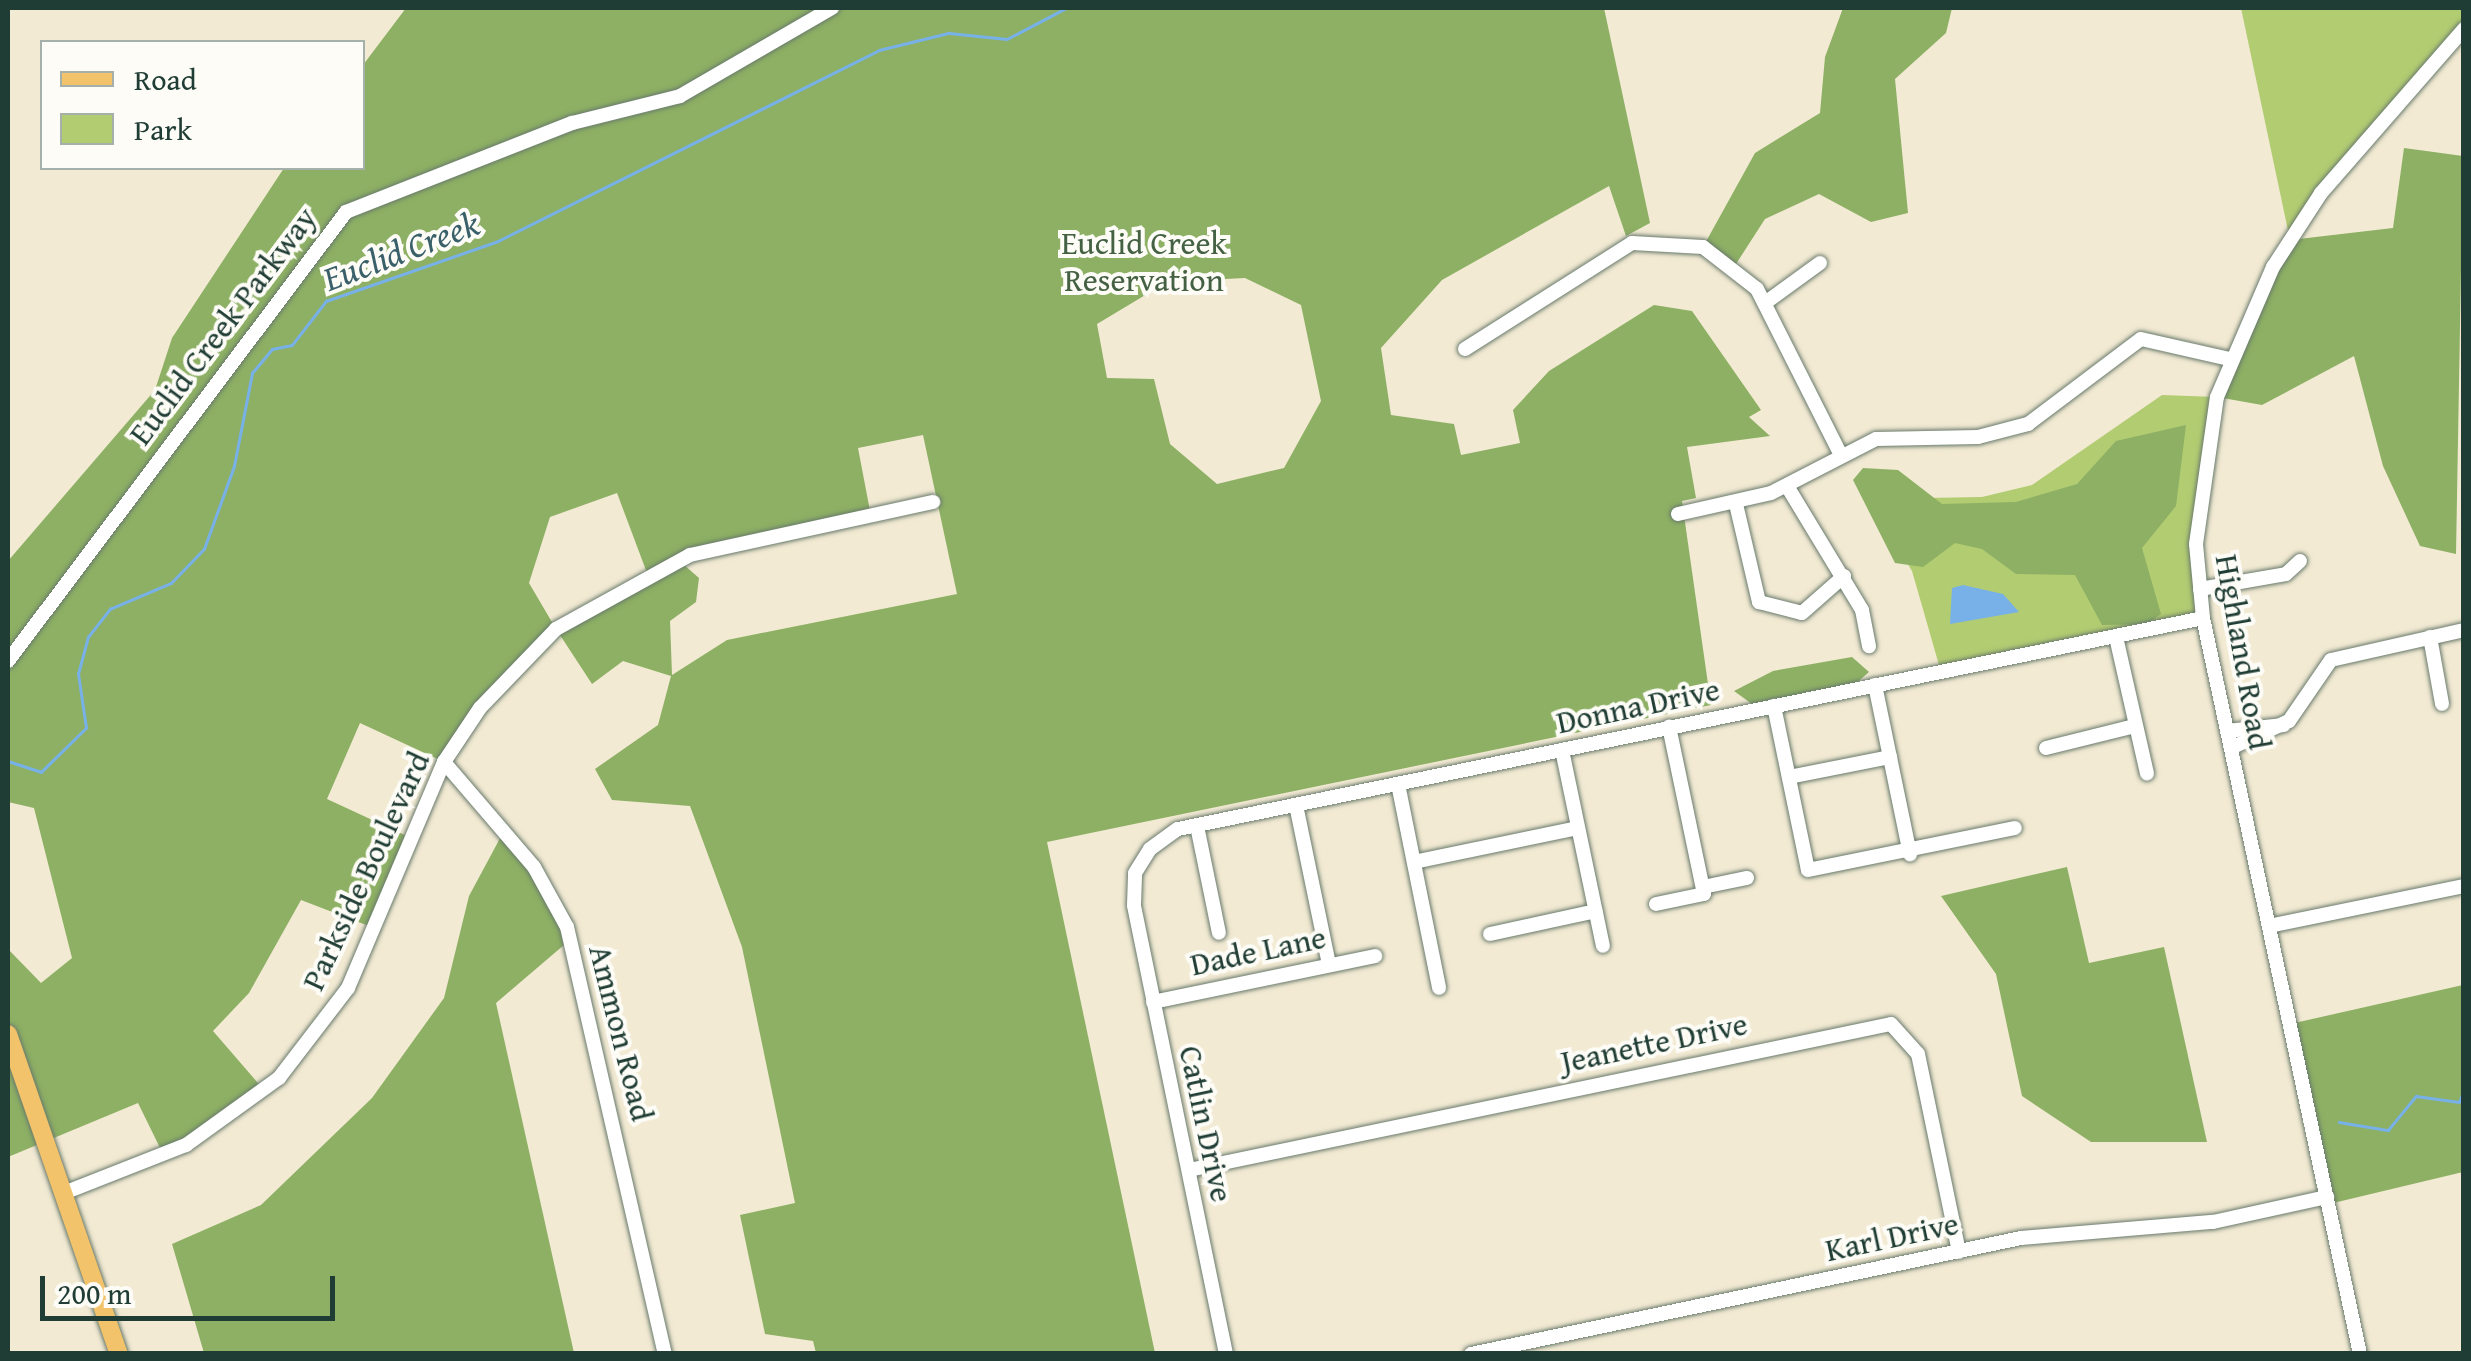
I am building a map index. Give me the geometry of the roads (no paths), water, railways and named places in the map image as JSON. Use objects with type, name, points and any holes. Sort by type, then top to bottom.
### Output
[{"type":"main road","points":[[8,1034],[69,1191],[119,1354]]},
{"type":"street","name":"Euclid Creek Parkway","points":[[8,661],[346,212],[572,123],[680,96],[832,8]]},
{"type":"street","name":"Highland Road","points":[[2360,1354],[2202,618],[2202,461],[2229,359],[2321,193],[2464,29]]},
{"type":"street","points":[[1466,349],[1606,255],[1659,239],[1717,251],[1764,304],[1840,451]]},
{"type":"street","points":[[1764,304],[1820,263]]},
{"type":"street","points":[[1678,514],[1736,504],[1787,486],[1840,451],[1876,438],[1978,437],[2028,424],[2141,339],[2229,359]]},
{"type":"street","points":[[1787,486],[1844,576],[1869,646]]},
{"type":"street","name":"Parkside Boulevard","points":[[69,1191],[186,1146],[278,1078],[348,988],[444,762],[520,663],[639,576],[690,555],[933,502]]},
{"type":"street","points":[[1736,504],[1760,602],[1802,613],[1844,576]]},
{"type":"street","points":[[2200,590],[2292,572],[2300,561]]},
{"type":"street","name":"Donna Drive","points":[[1134,905],[1135,872],[1150,849],[1197,826],[2202,618]]},
{"type":"street","points":[[2230,748],[2284,725],[2331,660],[2464,630]]},
{"type":"street","points":[[2116,637],[2147,774]]},
{"type":"street","points":[[2430,637],[2442,704]]},
{"type":"street","points":[[1875,685],[1910,854]]},
{"type":"street","points":[[1774,706],[1808,870],[1910,854],[2014,828]]},
{"type":"street","points":[[2227,731],[2284,725]]},
{"type":"street","points":[[2046,748],[2135,726]]},
{"type":"street","points":[[1669,727],[1703,887]]},
{"type":"street","points":[[1562,750],[1602,946]]},
{"type":"street","points":[[1788,777],[1890,757]]},
{"type":"street","name":"Ammon Road","points":[[444,762],[534,867],[567,927],[665,1354]]},
{"type":"street","points":[[1398,784],[1439,988]]},
{"type":"street","points":[[1296,806],[1329,964]]},
{"type":"street","points":[[1197,826],[1219,934]]},
{"type":"street","points":[[1414,862],[1578,828]]},
{"type":"street","points":[[1656,904],[1703,887],[1748,878]]},
{"type":"street","points":[[2269,926],[2464,886]]},
{"type":"street","name":"Catlin Drive","points":[[1134,905],[1226,1354]]},
{"type":"street","points":[[1490,934],[1596,912]]},
{"type":"street","name":"Dade Lane","points":[[1153,1002],[1375,956]]},
{"type":"street","name":"Jeanette Drive","points":[[1189,1170],[1891,1024],[1918,1054],[1959,1252]]},
{"type":"street","name":"Karl Drive","points":[[1471,1354],[1959,1252],[2213,1222],[2327,1198]]},
{"type":"water","points":[[1963,585],[2003,594],[2019,612],[1950,624],[1952,588]]},
{"type":"waterway","name":"Euclid Creek","points":[[8,761],[41,772],[86,728],[78,674],[88,637],[110,609],[171,583],[204,549],[234,466],[252,373],[272,349],[292,345],[326,301],[498,241],[879,50],[949,33],[1007,39],[1066,8]]},
{"type":"waterway","points":[[2339,1122],[2388,1130],[2416,1096],[2459,1102],[2464,1090]]},
{"type":"park label","name":"Euclid Creek Reservation","points":[[1144,262]]}]
